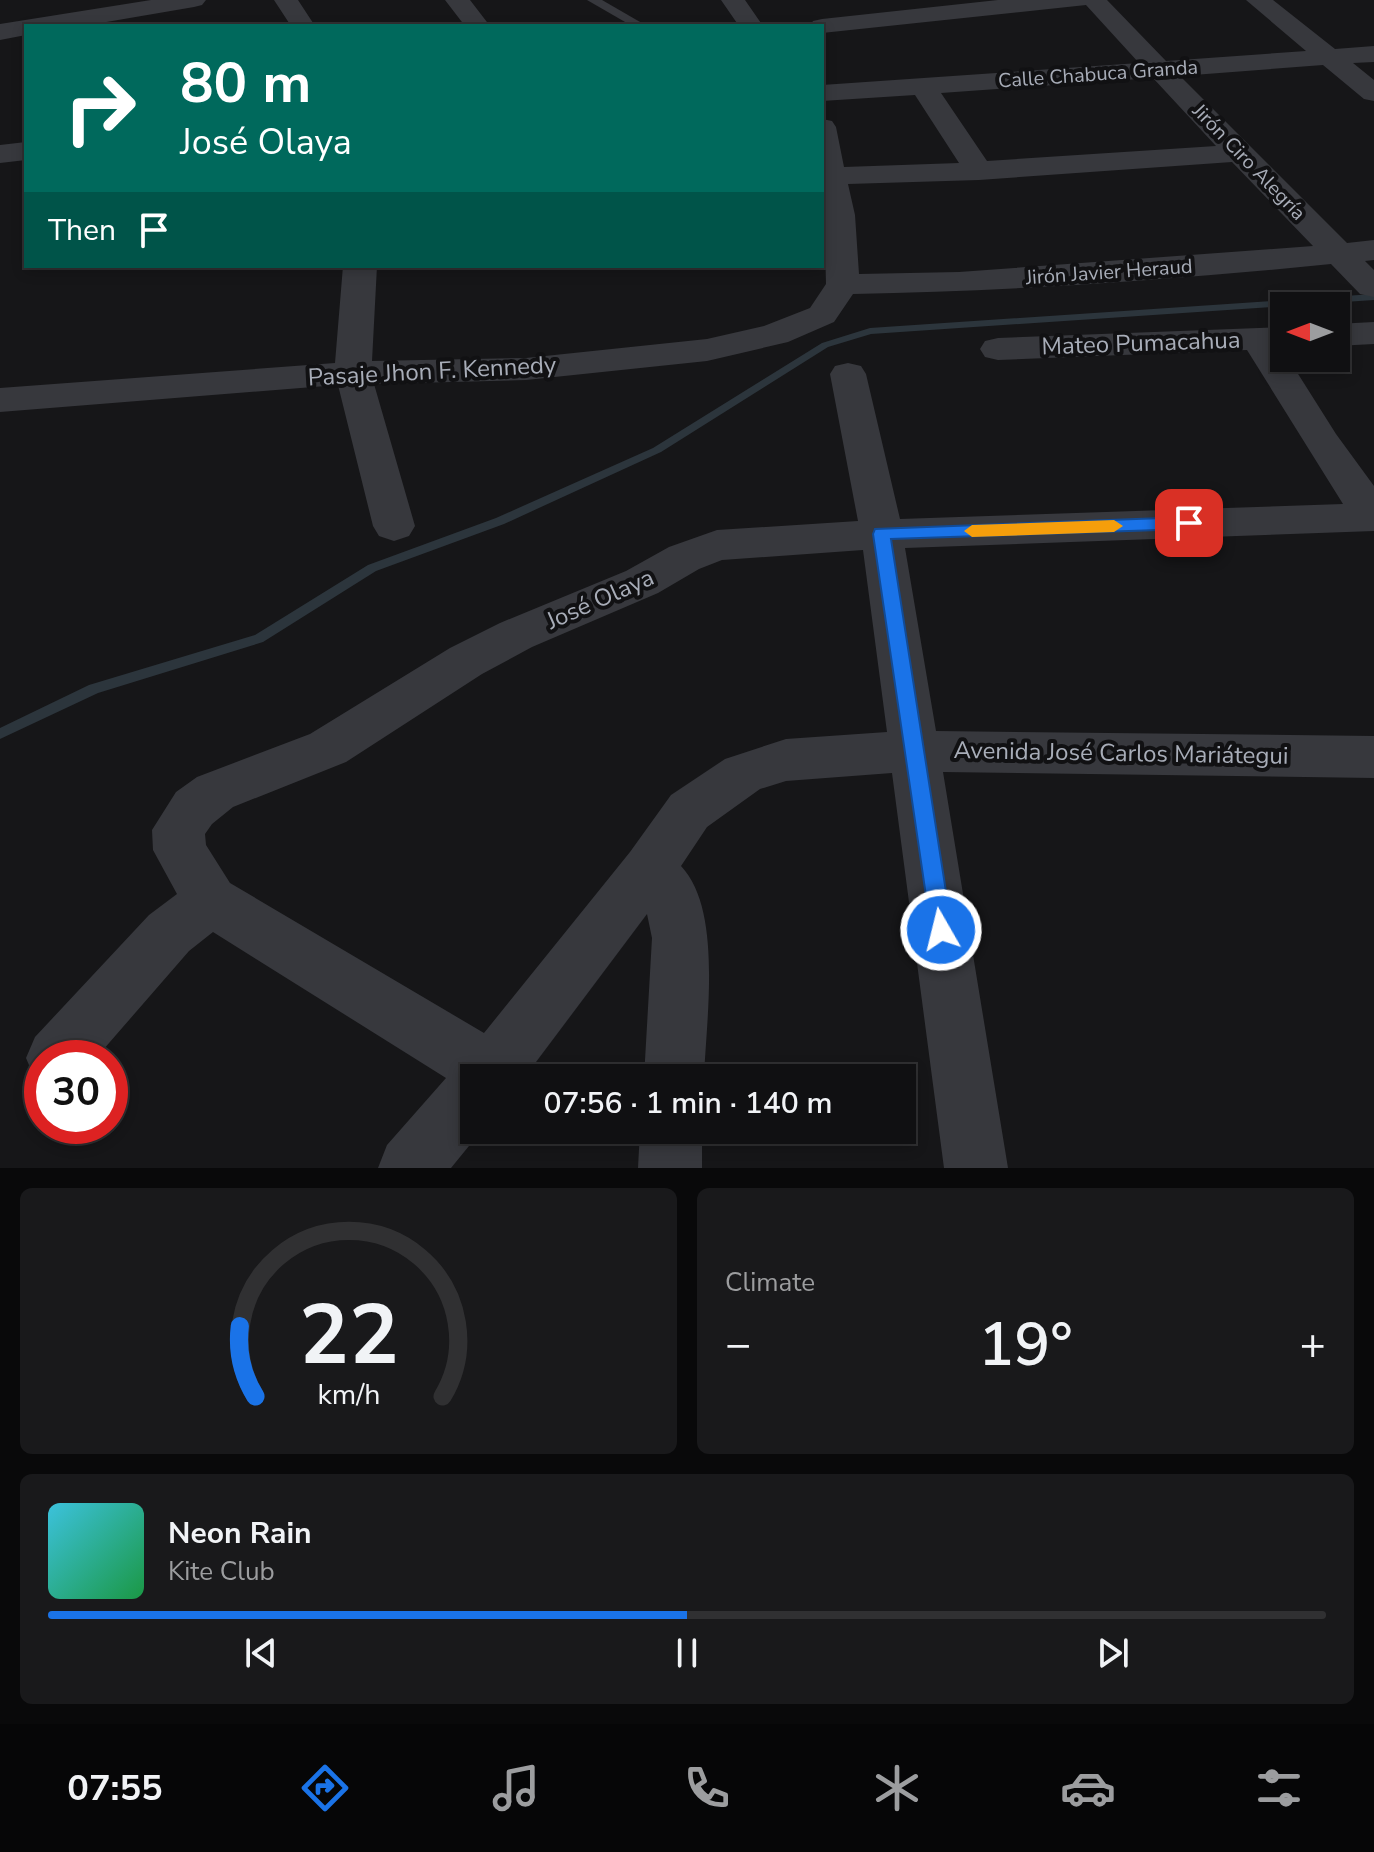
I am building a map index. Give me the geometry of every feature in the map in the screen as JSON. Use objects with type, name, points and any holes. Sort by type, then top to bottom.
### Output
[{"type":"street","points":[[42,0],[42,24]]},
{"type":"street","points":[[58,24],[160,11],[194,0]]},
{"type":"street","points":[[286,0],[302,24]]},
{"type":"street","points":[[457,0],[476,24]]},
{"type":"street","points":[[733,0],[750,24]]},
{"type":"street","points":[[824,26],[1079,0]]},
{"type":"street","name":"Jirón Ciro Alegría","points":[[1094,0],[1372,287]]},
{"type":"street","points":[[1258,0],[1374,93]]},
{"type":"street","points":[[0,32],[24,28]]},
{"type":"street","name":"Calle Chabuca Granda","points":[[824,93],[1374,54]]},
{"type":"street","points":[[923,86],[979,171]]},
{"type":"street","points":[[824,136],[833,176],[830,215],[843,284]]},
{"type":"street","points":[[0,154],[24,151]]},
{"type":"street","points":[[833,176],[979,171],[1239,153]]},
{"type":"street","name":"Jirón Javier Heraud","points":[[843,284],[1053,276],[1224,265],[1374,250]]},
{"type":"street","points":[[360,268],[353,373],[394,526]]},
{"type":"street","name":"Pasaje Jhon F. Kennedy","points":[[0,400],[353,373],[526,369],[707,350],[775,334],[822,315],[843,284]]},
{"type":"street","points":[[1350,334],[1374,333]]},
{"type":"street","name":"Mateo Pumacahua","points":[[998,349],[1270,338]]},
{"type":"street","points":[[1288,372],[1322,443],[1374,517]]},
{"type":"street","points":[[848,374],[882,534],[976,1168]]},
{"type":"street","name":"José Olaya","points":[[211,901],[180,850],[178,830],[194,808],[215,792],[328,748],[478,655],[516,635],[642,582],[684,558],[717,545],[882,534],[1374,517]]},
{"type":"street","name":"Avenida José Carlos Mariátegui","points":[[497,1064],[649,869],[689,811],[743,774],[786,760],[914,751],[1374,757]]},
{"type":"street","points":[[649,869],[670,892],[680,938],[675,1064]]},
{"type":"street","points":[[72,1040],[169,933],[211,901],[460,1065]]},
{"type":"street","name":"Avenida José Carlos Mariátegui","points":[[410,1168],[460,1109]]},
{"type":"street","points":[[670,1168],[671,1144]]},
{"type":"lane","points":[[593,0],[637,24]]},
{"type":"waterway","points":[[0,734],[94,689],[259,639],[372,568],[500,521],[657,450],[825,345],[870,331],[1374,297]]},
{"type":"slow traffic","points":[[972,531],[1114,526]]},
{"type":"route","points":[[941,930],[882,534],[1189,523]]}]
